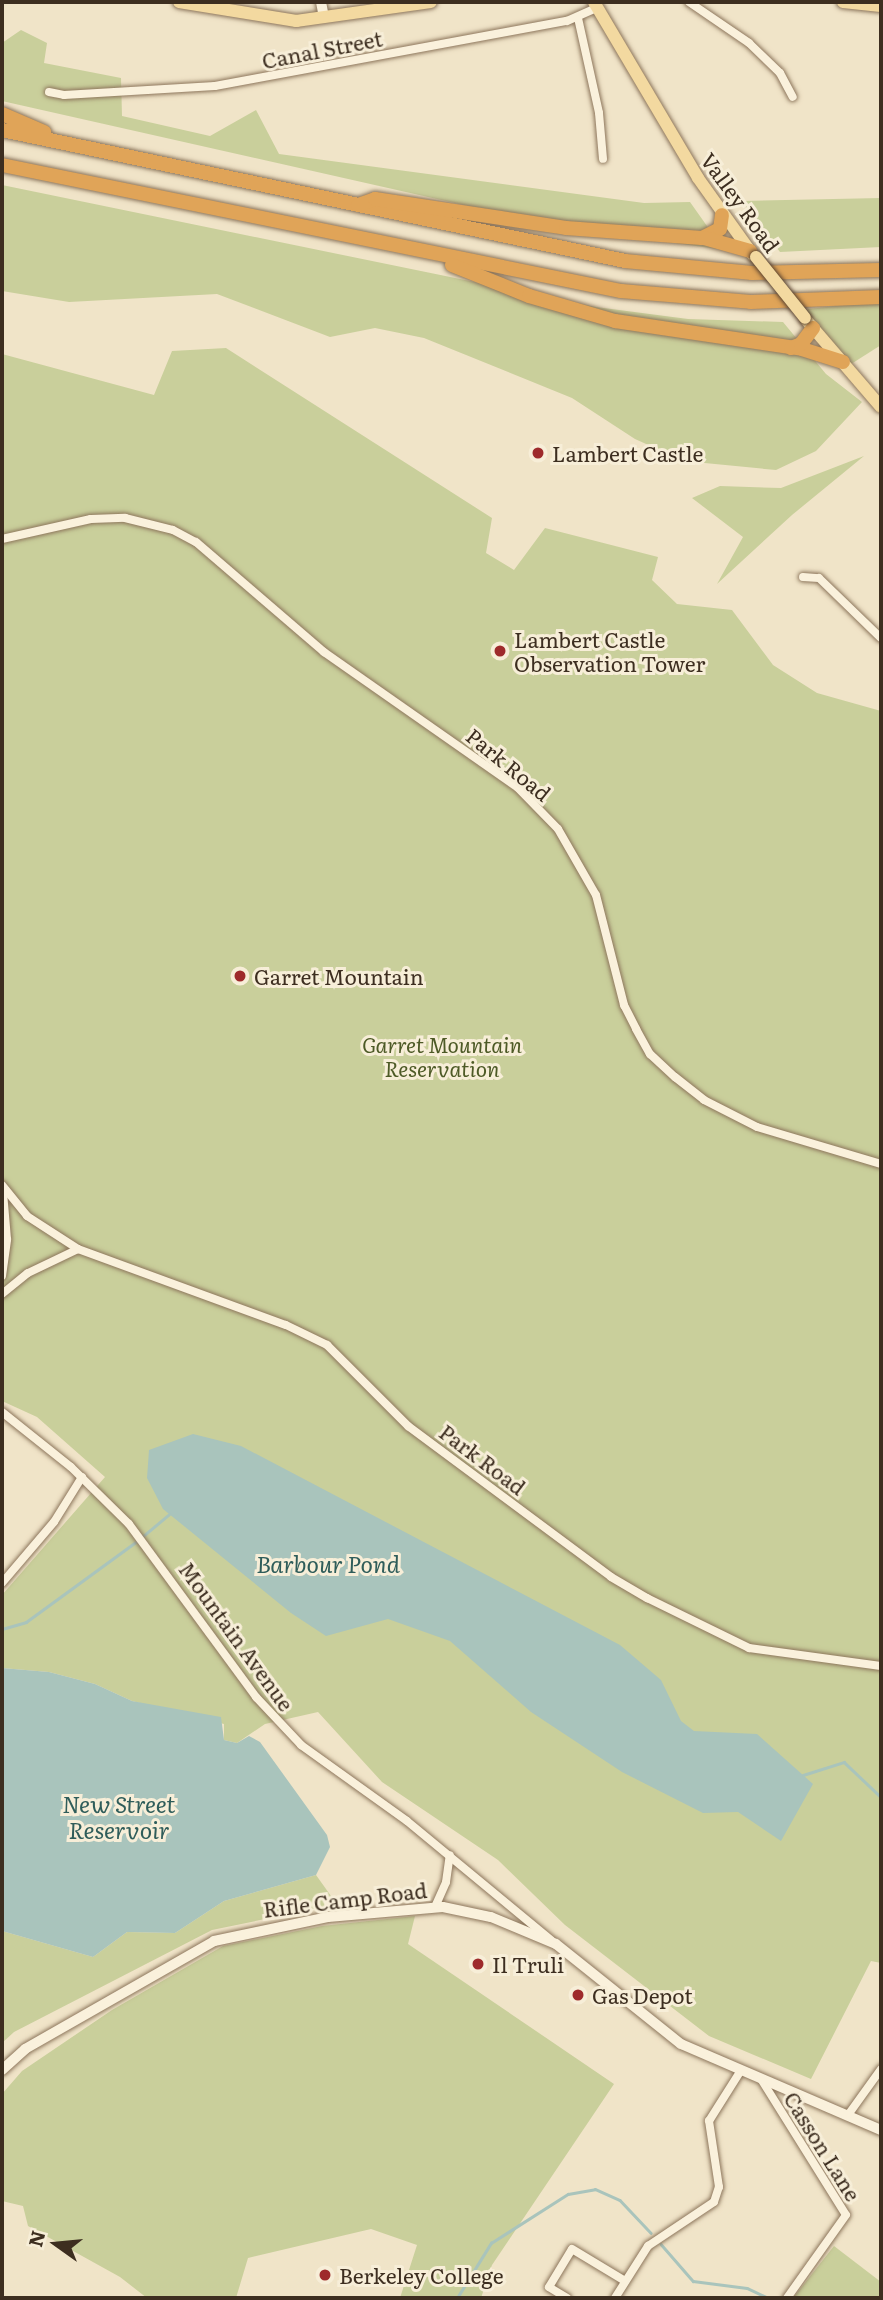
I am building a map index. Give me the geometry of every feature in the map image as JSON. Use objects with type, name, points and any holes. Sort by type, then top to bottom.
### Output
[{"type":"highway","points":[[2,114],[81,147]]},
{"type":"highway","points":[[2,130],[354,206],[656,266],[773,274],[881,270]]},
{"type":"highway","points":[[2,165],[415,251],[653,295],[773,302],[881,297]]},
{"type":"highway","points":[[354,206],[375,199],[566,229],[702,238],[753,254]]},
{"type":"highway","points":[[702,238],[720,229],[722,215]]},
{"type":"highway","points":[[415,251],[529,296],[615,321],[791,348],[843,362]]},
{"type":"highway","points":[[791,348],[801,344],[809,323]]},
{"type":"main road","points":[[179,2],[287,20],[324,18],[431,2]]},
{"type":"main road","points":[[844,2],[881,6]]},
{"type":"main road","name":"Valley Road","points":[[595,5],[722,215],[881,407]]},
{"type":"street","points":[[321,2],[324,18]]},
{"type":"street","points":[[690,2],[749,43],[780,73],[793,97]]},
{"type":"street","name":"Canal Street","points":[[49,92],[64,95],[215,86],[578,18],[595,5]]},
{"type":"street","points":[[578,18],[599,113],[603,159]]},
{"type":"street","name":"Park Road","points":[[2,539],[92,519],[125,518],[173,530],[196,542],[324,652],[518,788],[558,829],[596,895],[630,1017],[650,1054],[675,1077],[704,1100],[757,1128],[881,1164]]},
{"type":"street","points":[[803,577],[819,578],[881,638]]},
{"type":"street","name":"Park Road","points":[[2,1185],[27,1216],[78,1249],[286,1325],[327,1345],[408,1426],[611,1577],[680,1616],[749,1648],[777,1656],[881,1666]]},
{"type":"street","name":"Park Road","points":[[2,1185],[7,1240],[2,1276]]},
{"type":"street","points":[[2,1294],[28,1273],[78,1249]]},
{"type":"street","name":"Mountain Avenue","points":[[2,1412],[82,1477],[157,1557],[269,1713],[322,1763],[450,1855],[556,1944]]},
{"type":"street","points":[[2,1583],[47,1530],[82,1477]]},
{"type":"street","points":[[435,1907],[446,1882],[450,1855]]},
{"type":"street","name":"Rifle Camp Road","points":[[2,2070],[25,2049],[214,1941],[328,1917],[435,1907],[491,1917],[556,1944],[681,2044],[740,2072],[881,2130]]},
{"type":"street","points":[[848,2115],[881,2069]]},
{"type":"street","points":[[615,2298],[661,2233],[714,2202],[719,2187],[709,2121],[740,2072]]},
{"type":"street","name":"Casson Lane","points":[[761,2079],[846,2215],[787,2298]]},
{"type":"street","points":[[567,2298],[549,2287],[572,2249],[625,2281]]},
{"type":"green space","points":[[21,30],[47,43],[44,63],[121,78],[122,116],[210,136],[256,110],[279,154],[644,203],[690,202],[724,250],[556,226],[2,101],[2,43]]},
{"type":"green space","points":[[2,185],[596,307],[688,319],[783,322],[826,374],[862,402],[816,451],[776,470],[684,461],[635,439],[572,398],[424,338],[375,328],[330,337],[217,294],[69,302],[2,291]]},
{"type":"green space","points":[[881,198],[881,247],[780,252],[742,201]]},
{"type":"green space","points":[[881,301],[881,345],[848,366],[803,316],[808,309]]},
{"type":"green space","name":"Garret Mountain Reservation","points":[[226,348],[492,518],[486,553],[514,570],[545,528],[658,557],[652,580],[677,604],[732,610],[773,665],[817,693],[881,711],[881,1963],[871,1961],[811,2079],[709,2036],[565,1925],[498,1860],[382,1782],[318,1712],[265,1724],[237,1743],[224,1740],[224,1724],[132,1701],[95,1684],[49,1672],[2,1668],[2,1595],[105,1477],[37,1417],[2,1401],[2,354],[154,395],[172,351]]},
{"type":"green space","points":[[864,456],[792,515],[717,584],[743,537],[692,498],[720,486],[781,488]]},
{"type":"green space","points":[[316,1875],[331,1896],[328,1906],[212,1930],[14,2032],[2,2043],[2,1931],[93,1957],[127,1932],[175,1933],[224,1901]]},
{"type":"green space","points":[[415,1916],[408,1944],[614,2084],[492,2265],[481,2298],[400,2298],[417,2245],[371,2229],[248,2258],[236,2298],[147,2298],[120,2277],[28,2226],[23,2206],[2,2201],[2,2094],[22,2071],[112,2010],[223,1946],[322,1926]]},
{"type":"green space","points":[[834,2246],[881,2282],[881,2298],[793,2298]]},
{"type":"water","name":"Barbour Pond","points":[[193,1434],[241,1446],[620,1645],[661,1680],[681,1721],[694,1731],[757,1734],[813,1784],[781,1841],[738,1812],[703,1813],[622,1772],[531,1712],[450,1641],[388,1619],[326,1636],[291,1613],[163,1509],[147,1478],[149,1450]]},
{"type":"water","name":"New Street Reservoir","points":[[2,1668],[49,1672],[95,1684],[132,1701],[221,1717],[224,1740],[237,1743],[249,1736],[260,1742],[327,1835],[330,1847],[316,1875],[224,1901],[175,1933],[127,1932],[93,1957],[2,1931]]},
{"type":"waterway","points":[[142,1537],[169,1514]]},
{"type":"waterway","points":[[2,1629],[26,1622],[137,1541]]},
{"type":"waterway","points":[[803,1775],[844,1762],[881,1797]]},
{"type":"waterway","points":[[457,2298],[491,2243],[568,2194],[595,2189],[620,2200],[651,2233]]},
{"type":"waterway","points":[[661,2244],[693,2281],[747,2288],[768,2298]]},
{"type":"place","name":"Lambert Castle","points":[[538,453]]},
{"type":"place","name":"Lambert Castle Observation Tower","points":[[500,651]]},
{"type":"place","name":"Garret Mountain","points":[[240,976]]},
{"type":"place","name":"Il Truli","points":[[478,1964]]},
{"type":"place","name":"Gas Depot","points":[[578,1995]]},
{"type":"place","name":"Berkeley College","points":[[325,2275]]}]
